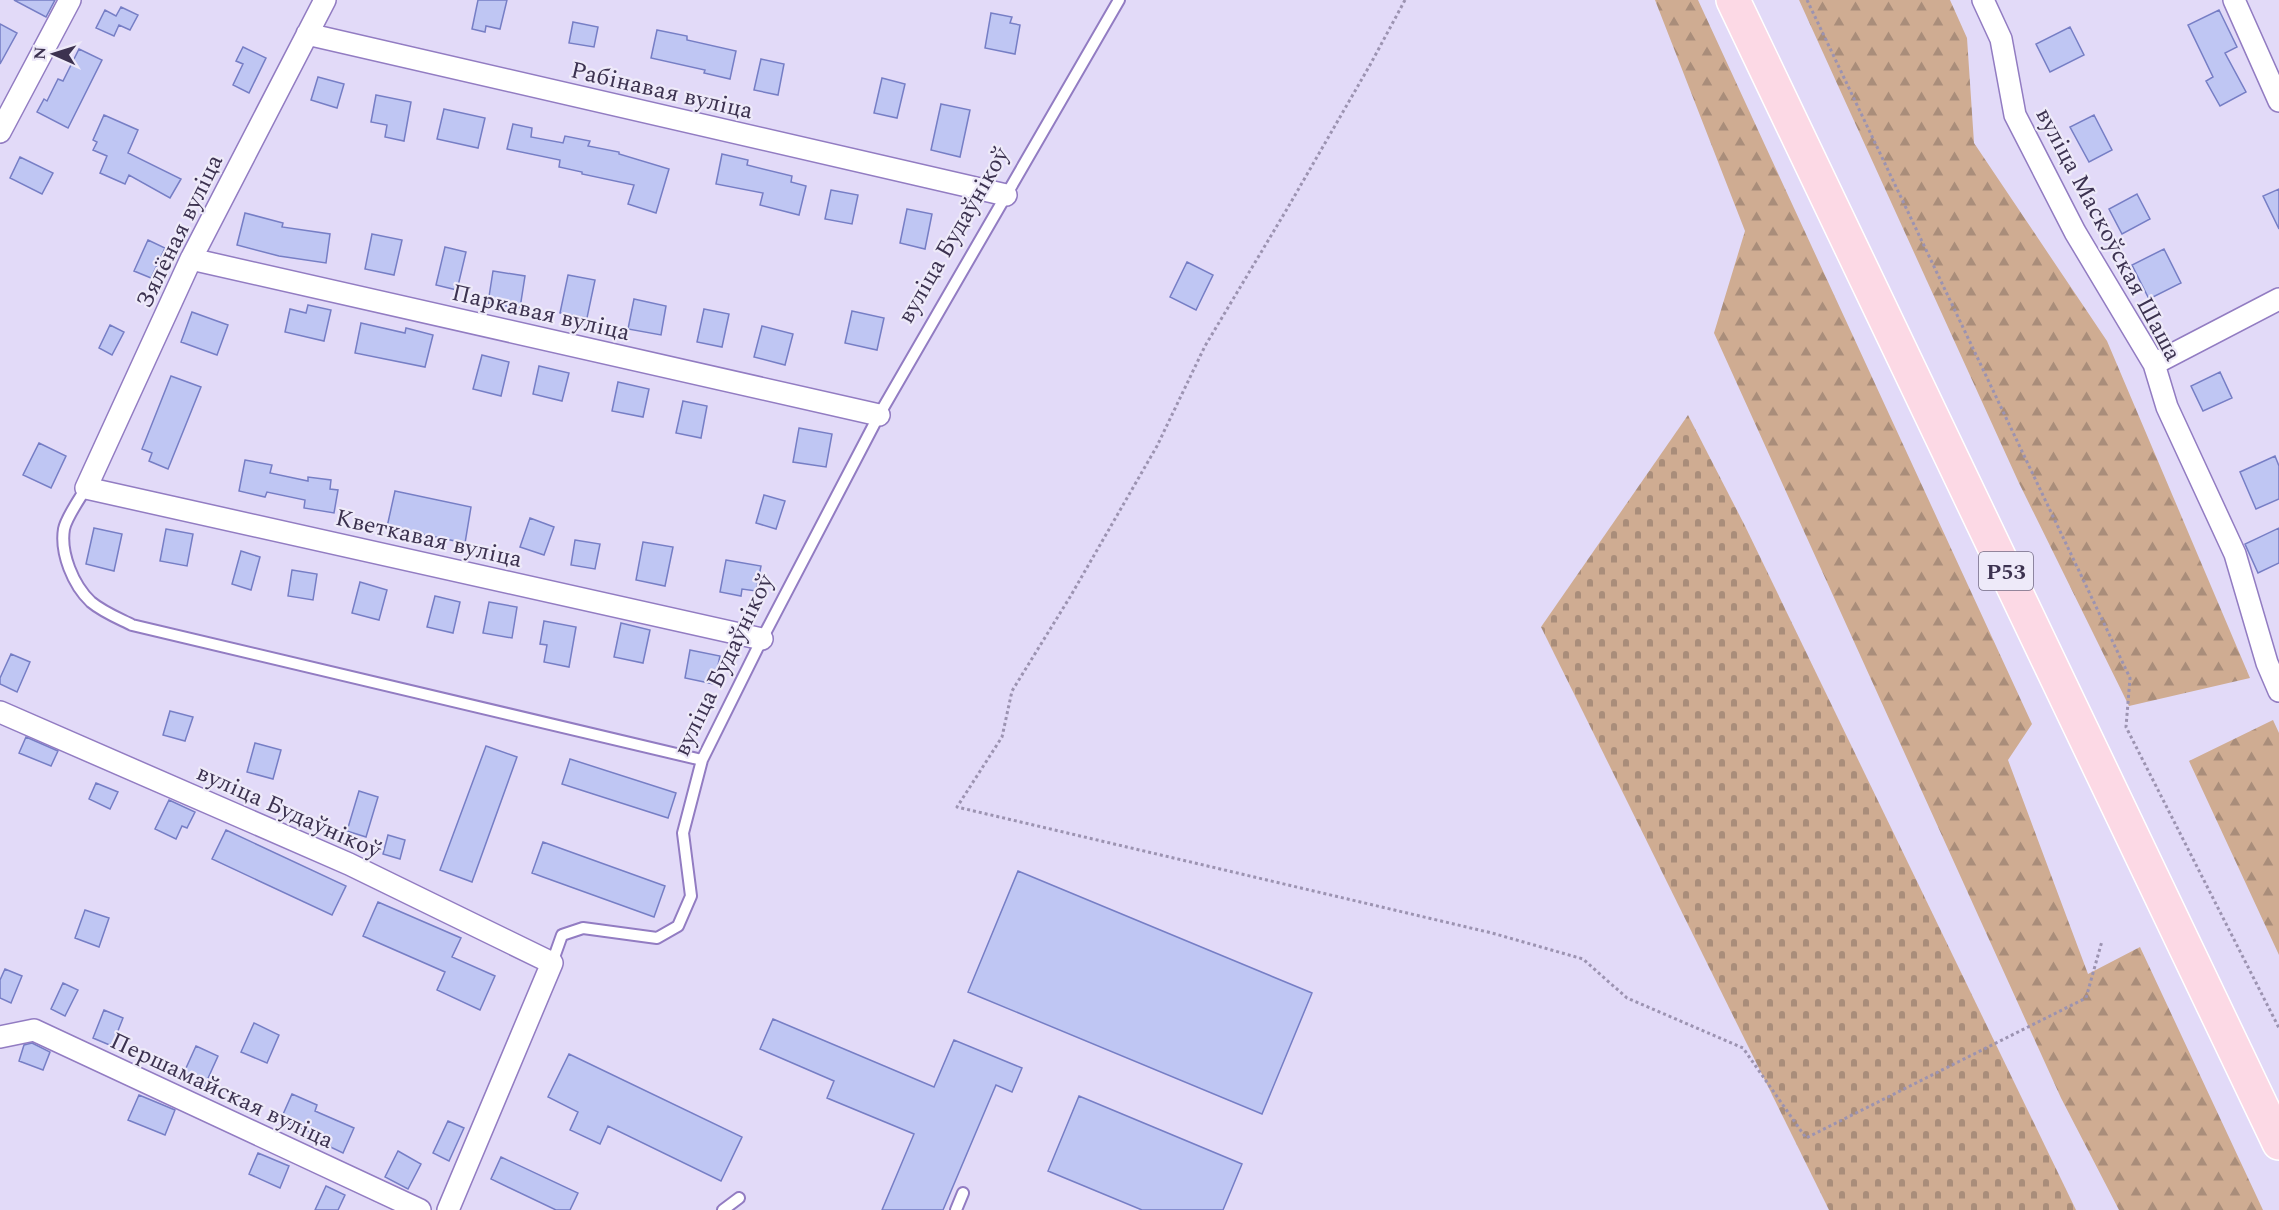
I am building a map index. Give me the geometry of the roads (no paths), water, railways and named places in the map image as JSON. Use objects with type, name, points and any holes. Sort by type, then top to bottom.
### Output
[{"type":"main road","name":"Р53","points":[[1733,0],[2279,1143]]},
{"type":"street","points":[[0,132],[70,0]]},
{"type":"street","name":"Зялёная вуліца","points":[[86,488],[191,259],[325,0]]},
{"type":"street","name":"вуліца Маскоўская Шаша","points":[[1983,0],[2001,39],[2015,115],[2075,232],[2154,363],[2167,407],[2235,554],[2267,663],[2279,691]]},
{"type":"street","points":[[2234,0],[2279,101]]},
{"type":"street","name":"Рабінавая вуліца","points":[[307,34],[1006,195]]},
{"type":"street","name":"Паркавая вуліца","points":[[191,259],[879,415]]},
{"type":"street","points":[[2154,363],[2279,300]]},
{"type":"street","name":"Кветкавая вуліца","points":[[86,488],[762,639]]},
{"type":"street","name":"вуліца Будаўнікоў","points":[[0,712],[349,864],[552,963]]},
{"type":"street","points":[[448,1210],[552,963]]},
{"type":"street","name":"Першамайская вуліца","points":[[0,1037],[34,1030],[420,1210]]},
{"type":"lane","name":"вуліца Будаўнікоў","points":[[552,963],[562,935],[583,928],[657,938],[678,926],[691,896],[683,832],[702,760],[762,639],[879,415],[1119,0]]},
{"type":"lane","points":[[86,488],[64,527],[64,553],[74,578],[90,601],[110,615],[124,621],[702,760]]},
{"type":"lane","points":[[956,1210],[963,1193]]},
{"type":"lane","points":[[723,1210],[739,1198]]}]
